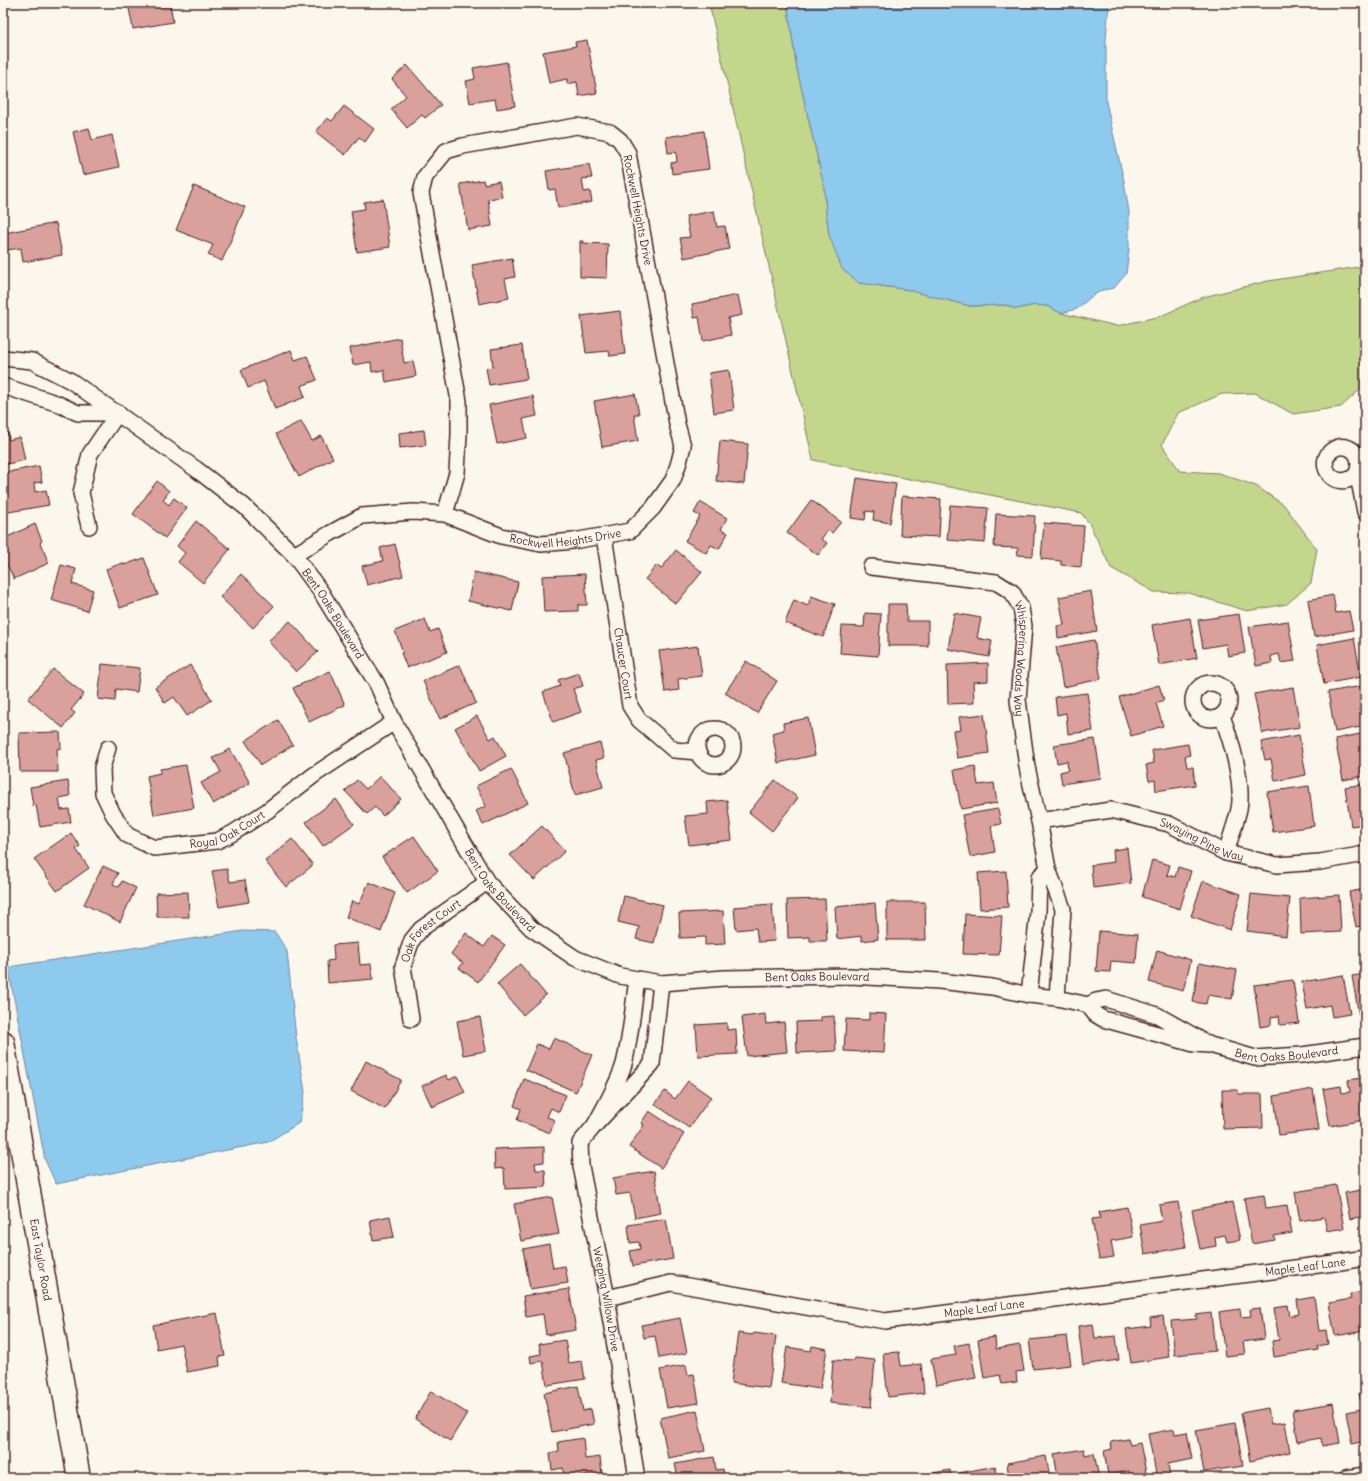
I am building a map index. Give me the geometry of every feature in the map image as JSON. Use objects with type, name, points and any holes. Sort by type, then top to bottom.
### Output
[{"type":"main road","name":"East Taylor Road","points":[[3,1042],[79,1478]]},
{"type":"street","name":"Rockwell Heights Drive","points":[[294,555],[362,516],[413,512],[445,514],[501,536],[541,544],[630,531],[653,508],[673,480],[683,446],[677,424],[628,153],[620,140],[610,132],[577,126],[463,146],[446,151],[425,177],[421,194],[458,401],[459,435],[457,473],[445,514]]},
{"type":"street","name":"Bent Oaks Boulevard","points":[[3,358],[32,362],[71,381],[196,469],[244,506],[294,555],[321,592],[377,684],[394,722],[487,882],[531,928],[575,958],[620,976],[661,983],[724,978],[850,976],[939,981],[992,987],[1088,1005],[1096,1001],[1106,999],[1157,1015],[1210,1045],[1255,1058],[1302,1055],[1365,1046]]},
{"type":"street","points":[[3,386],[56,403],[78,413],[118,413]]},
{"type":"street","points":[[89,526],[81,493],[90,454],[118,413]]},
{"type":"street","points":[[1356,474],[1365,512]]},
{"type":"street","name":"Chaucer Court","points":[[604,536],[630,706],[639,720],[674,750],[698,752]]},
{"type":"street","name":"Whispering Woods Way","points":[[872,567],[996,582],[1012,592],[1021,608],[1024,626],[1018,700],[1027,767],[1048,869],[1063,909],[1057,998]]},
{"type":"street","points":[[1222,716],[1231,738],[1239,785],[1239,808],[1226,853]]},
{"type":"street","name":"Royal Oak Court","points":[[108,748],[102,768],[103,793],[113,814],[127,835],[154,848],[217,841],[233,833],[267,811],[314,775],[394,722]]},
{"type":"street","name":"Swaying Pine Way","points":[[1039,821],[1111,810],[1169,824],[1226,853],[1277,865],[1320,862],[1365,854]]},
{"type":"street","points":[[1029,995],[1038,912],[1039,877],[1048,869]]},
{"type":"street","name":"Oak Forest Court","points":[[411,1019],[403,966],[412,940],[421,929],[487,882]]},
{"type":"street","name":"Weeping Willow Drive","points":[[595,1126],[617,1082],[624,1064],[630,1036],[637,979]]},
{"type":"street","name":"Weeping Willow Drive","points":[[637,1478],[606,1298],[581,1166],[580,1143],[652,1064],[661,983]]},
{"type":"street","name":"Maple Leaf Lane","points":[[606,1298],[671,1283],[885,1321],[1319,1266],[1365,1258]]},
{"type":"street","points":[[1346,1478],[1365,1475]]},
{"type":"green space","points":[[709,3],[787,3],[797,69],[824,186],[829,235],[859,283],[904,289],[970,306],[1006,305],[1016,309],[1035,305],[1047,306],[1061,313],[1117,326],[1161,316],[1203,297],[1268,281],[1365,266],[1365,385],[1341,407],[1293,414],[1255,393],[1222,394],[1178,413],[1162,445],[1180,471],[1219,473],[1256,486],[1284,505],[1317,549],[1311,583],[1287,604],[1247,611],[1188,593],[1154,592],[1111,568],[1089,523],[1081,513],[813,460]]},
{"type":"water","points":[[787,3],[1109,3],[1106,40],[1106,102],[1124,181],[1129,212],[1129,249],[1126,274],[1114,288],[1103,290],[1092,296],[1077,309],[1061,313],[1047,306],[1035,305],[1016,309],[1006,305],[970,306],[904,289],[859,283],[842,269],[829,235],[824,186],[797,69]]},
{"type":"water","points":[[243,931],[275,932],[287,951],[296,1038],[305,1092],[299,1123],[268,1142],[56,1184],[45,1160],[8,967]]},
{"type":"building","points":[[128,3],[170,3],[173,22],[133,29]]},
{"type":"building","points":[[587,40],[597,93],[579,96],[577,82],[567,84],[567,79],[549,83],[543,52],[576,46],[575,42]]},
{"type":"building","points":[[507,62],[515,106],[497,109],[495,99],[470,103],[466,81],[475,79],[473,68]]},
{"type":"building","points":[[407,65],[441,105],[425,118],[422,115],[407,128],[391,109],[406,96],[392,79]]},
{"type":"building","points":[[344,106],[374,129],[365,142],[359,137],[345,155],[316,132],[327,118],[332,121]]},
{"type":"building","points":[[89,128],[92,140],[112,135],[119,167],[83,175],[73,132]]},
{"type":"building","points":[[704,131],[709,169],[672,174],[671,163],[677,162],[676,152],[668,153],[666,137]]},
{"type":"building","points":[[589,164],[592,178],[582,179],[584,192],[590,191],[592,202],[558,208],[555,189],[549,190],[546,171]]},
{"type":"building","points":[[483,180],[484,184],[499,181],[502,197],[488,199],[492,226],[468,230],[460,184]]},
{"type":"building","points":[[194,186],[245,207],[222,261],[208,255],[213,245],[176,230]]},
{"type":"building","points":[[383,199],[390,247],[357,252],[351,211],[365,209],[364,202]]},
{"type":"building","points":[[714,211],[717,227],[725,226],[729,249],[684,258],[680,238],[690,237],[686,216]]},
{"type":"building","points":[[56,223],[62,255],[23,262],[21,248],[7,250],[4,233]]},
{"type":"building","points":[[580,241],[583,241],[582,243],[608,244],[607,278],[580,277]]},
{"type":"building","points":[[512,258],[515,277],[505,279],[509,298],[479,304],[472,265]]},
{"type":"building","points":[[738,295],[742,315],[728,318],[731,335],[703,341],[699,317],[694,318],[692,304]]},
{"type":"building","points":[[620,311],[625,354],[610,356],[609,351],[586,353],[581,316]]},
{"type":"building","points":[[400,338],[404,363],[413,361],[416,376],[386,382],[384,370],[372,372],[371,362],[353,365],[350,348]]},
{"type":"building","points":[[522,345],[527,379],[489,385],[486,368],[493,367],[491,349]]},
{"type":"building","points":[[291,350],[295,360],[307,356],[317,380],[301,386],[305,397],[275,409],[264,381],[248,388],[241,370]]},
{"type":"building","points":[[729,370],[734,410],[714,413],[709,373]]},
{"type":"building","points":[[635,394],[639,414],[634,414],[638,441],[602,447],[594,401]]},
{"type":"building","points":[[533,396],[537,416],[523,419],[527,438],[497,444],[489,405]]},
{"type":"building","points":[[301,421],[312,441],[321,436],[333,458],[299,477],[276,434]]},
{"type":"building","points":[[424,430],[426,445],[400,448],[399,433]]},
{"type":"building","points":[[8,433],[9,440],[20,437],[25,460],[3,465],[3,434]]},
{"type":"building","points":[[720,441],[748,444],[744,484],[716,481]]},
{"type":"building","points":[[39,466],[42,482],[34,483],[35,492],[46,490],[49,505],[3,513],[3,473]]},
{"type":"building","points":[[857,478],[896,484],[890,523],[873,520],[874,512],[866,511],[865,520],[851,518]]},
{"type":"building","points":[[157,481],[169,491],[163,500],[169,505],[174,498],[187,508],[165,538],[133,514]]},
{"type":"building","points":[[902,496],[941,499],[939,537],[900,535]]},
{"type":"building","points":[[811,500],[841,522],[832,533],[828,530],[821,539],[827,543],[818,555],[787,533]]},
{"type":"building","points":[[700,502],[727,518],[721,529],[728,533],[719,549],[711,545],[706,553],[685,541],[700,516],[694,513]]},
{"type":"building","points":[[950,505],[988,508],[985,543],[947,540]]},
{"type":"building","points":[[996,514],[1035,516],[1033,556],[1017,555],[1018,548],[994,547]]},
{"type":"building","points":[[196,521],[230,549],[203,583],[178,562],[185,553],[177,546]]},
{"type":"building","points":[[1044,523],[1084,526],[1081,567],[1061,565],[1061,561],[1041,559]]},
{"type":"building","points":[[35,524],[42,541],[40,543],[49,563],[14,579],[3,556],[3,539]]},
{"type":"building","points":[[395,544],[403,576],[367,585],[362,566],[383,561],[380,548]]},
{"type":"building","points":[[676,550],[702,572],[676,604],[645,579],[657,565],[661,569]]},
{"type":"building","points":[[144,558],[158,595],[120,608],[106,569]]},
{"type":"building","points":[[61,565],[76,569],[72,584],[93,590],[87,611],[51,600]]},
{"type":"building","points":[[474,572],[518,582],[512,611],[468,601]]},
{"type":"building","points":[[241,574],[274,606],[253,628],[220,597]]},
{"type":"building","points":[[585,574],[587,605],[578,605],[578,611],[544,612],[542,576]]},
{"type":"building","points":[[1091,591],[1097,631],[1058,638],[1057,626],[1064,625],[1059,597]]},
{"type":"building","points":[[1333,595],[1336,613],[1349,611],[1353,630],[1314,637],[1308,600]]},
{"type":"building","points":[[811,596],[835,604],[823,637],[785,623],[794,600],[808,606]]},
{"type":"building","points":[[888,604],[906,604],[907,621],[928,621],[928,646],[888,646]]},
{"type":"building","points":[[865,613],[881,614],[878,656],[840,653],[842,626],[864,627]]},
{"type":"building","points":[[954,613],[981,618],[977,638],[992,641],[989,657],[948,649]]},
{"type":"building","points":[[1239,614],[1245,653],[1228,656],[1226,644],[1203,648],[1198,620]]},
{"type":"building","points":[[1190,618],[1197,658],[1159,665],[1152,625]]},
{"type":"building","points":[[425,619],[430,632],[438,629],[447,652],[407,668],[395,631]]},
{"type":"building","points":[[290,621],[318,652],[296,672],[268,641]]},
{"type":"building","points":[[1288,621],[1295,661],[1281,663],[1279,654],[1271,656],[1272,663],[1256,666],[1249,627]]},
{"type":"building","points":[[1354,638],[1361,677],[1324,684],[1317,645]]},
{"type":"building","points":[[1094,640],[1101,679],[1063,687],[1056,647]]},
{"type":"building","points":[[698,646],[702,676],[678,679],[679,690],[665,692],[659,651]]},
{"type":"building","points":[[746,661],[777,681],[757,713],[725,693]]},
{"type":"building","points":[[988,663],[988,681],[973,682],[974,703],[948,704],[947,665]]},
{"type":"building","points":[[102,664],[140,668],[137,692],[116,689],[115,701],[98,699]]},
{"type":"building","points":[[190,665],[212,700],[187,716],[174,697],[165,703],[155,687]]},
{"type":"building","points":[[460,665],[476,703],[440,719],[423,681]]},
{"type":"building","points":[[53,669],[84,694],[71,710],[75,713],[63,728],[28,699]]},
{"type":"building","points":[[330,671],[345,705],[309,722],[293,688]]},
{"type":"building","points":[[579,673],[583,686],[573,689],[581,712],[553,722],[543,692],[560,686],[558,680]]},
{"type":"building","points":[[1159,685],[1164,700],[1156,703],[1163,726],[1131,736],[1119,697]]},
{"type":"building","points":[[1362,686],[1365,702],[1365,726],[1335,732],[1328,692]]},
{"type":"building","points":[[1293,687],[1300,727],[1262,733],[1254,694]]},
{"type":"building","points":[[1087,693],[1093,731],[1068,734],[1066,713],[1057,715],[1055,697]]},
{"type":"building","points":[[984,714],[989,753],[957,758],[953,731],[961,730],[959,717]]},
{"type":"building","points":[[477,716],[490,739],[495,736],[506,756],[479,771],[455,728]]},
{"type":"building","points":[[808,718],[815,755],[778,763],[772,733],[784,730],[783,723]]},
{"type":"building","points":[[278,720],[293,745],[261,765],[245,741]]},
{"type":"building","points":[[60,732],[61,748],[57,749],[58,772],[20,772],[19,733]]},
{"type":"building","points":[[1365,733],[1365,749],[1363,750],[1365,760],[1365,776],[1343,780],[1335,739]]},
{"type":"building","points":[[1299,735],[1306,775],[1275,781],[1271,759],[1265,760],[1261,742]]},
{"type":"building","points":[[1095,739],[1101,778],[1062,784],[1060,772],[1068,770],[1067,761],[1057,763],[1054,745]]},
{"type":"building","points":[[600,743],[604,758],[596,760],[603,787],[575,795],[564,753]]},
{"type":"building","points":[[1188,744],[1190,755],[1185,756],[1187,767],[1193,767],[1195,785],[1156,791],[1155,780],[1149,781],[1146,765],[1154,763],[1152,750]]},
{"type":"building","points":[[230,749],[250,783],[213,804],[201,783],[221,772],[213,758]]},
{"type":"building","points":[[186,765],[194,808],[154,815],[147,776],[160,773],[160,769]]},
{"type":"building","points":[[975,766],[978,785],[994,783],[997,803],[961,809],[954,770]]},
{"type":"building","points":[[511,769],[528,803],[483,825],[476,811],[486,806],[476,786]]},
{"type":"building","points":[[380,776],[401,799],[383,816],[375,807],[367,814],[345,791],[357,780],[366,789]]},
{"type":"building","points":[[775,780],[798,798],[772,831],[749,812]]},
{"type":"building","points":[[68,781],[70,796],[59,798],[61,810],[69,809],[71,822],[40,827],[36,805],[33,806],[30,787]]},
{"type":"building","points":[[1365,784],[1365,824],[1351,826],[1345,787]]},
{"type":"building","points":[[1309,786],[1314,826],[1273,832],[1267,792]]},
{"type":"building","points":[[336,799],[354,824],[323,846],[306,822]]},
{"type":"building","points":[[727,800],[732,840],[689,845],[685,816],[708,814],[707,802]]},
{"type":"building","points":[[998,809],[1001,824],[991,826],[995,852],[970,857],[962,815]]},
{"type":"building","points":[[542,826],[565,851],[534,880],[510,855]]},
{"type":"building","points":[[71,833],[80,846],[76,849],[89,868],[57,891],[34,859]]},
{"type":"building","points":[[414,836],[438,871],[407,893],[382,857]]},
{"type":"building","points":[[292,839],[313,865],[286,887],[265,861]]},
{"type":"building","points":[[1127,848],[1131,883],[1093,888],[1091,865],[1114,862],[1113,850]]},
{"type":"building","points":[[1152,860],[1170,865],[1167,875],[1175,877],[1178,867],[1191,871],[1180,909],[1142,897]]},
{"type":"building","points":[[103,866],[118,873],[113,884],[119,887],[122,881],[136,888],[120,922],[84,904]]},
{"type":"building","points":[[227,869],[230,882],[245,880],[249,902],[219,907],[212,871]]},
{"type":"building","points":[[1006,871],[1008,907],[980,909],[978,873]]},
{"type":"building","points":[[1203,881],[1241,894],[1230,930],[1191,916]]},
{"type":"building","points":[[369,882],[395,893],[381,932],[346,917],[352,901],[359,904]]},
{"type":"building","points":[[1365,889],[1365,925],[1356,927],[1349,892]]},
{"type":"building","points":[[188,892],[189,917],[157,917],[156,893]]},
{"type":"building","points":[[1251,894],[1290,898],[1286,936],[1247,931]]},
{"type":"building","points":[[1339,895],[1341,932],[1301,934],[1300,898]]},
{"type":"building","points":[[624,896],[663,905],[654,943],[636,939],[639,927],[618,922]]},
{"type":"building","points":[[825,899],[827,941],[810,941],[810,937],[788,938],[787,900]]},
{"type":"building","points":[[887,902],[925,902],[926,940],[887,940]]},
{"type":"building","points":[[875,903],[878,939],[862,941],[862,936],[837,939],[835,907]]},
{"type":"building","points":[[772,904],[775,941],[758,942],[756,928],[736,930],[734,907]]},
{"type":"building","points":[[723,911],[725,944],[705,945],[705,937],[680,938],[679,913]]},
{"type":"building","points":[[965,914],[1002,916],[999,955],[963,954]]},
{"type":"building","points":[[1099,931],[1138,934],[1136,963],[1111,961],[1110,972],[1096,971]]},
{"type":"building","points":[[466,933],[484,947],[492,936],[505,945],[478,982],[459,968],[463,963],[451,954]]},
{"type":"building","points":[[358,943],[360,965],[371,964],[373,979],[328,983],[327,961],[334,960],[333,945]]},
{"type":"building","points":[[1157,950],[1191,960],[1183,991],[1149,982]]},
{"type":"building","points":[[1199,963],[1237,970],[1232,999],[1208,995],[1206,1004],[1193,1002]]},
{"type":"building","points":[[520,964],[546,995],[523,1015],[497,984]]},
{"type":"building","points":[[1365,974],[1365,1015],[1359,1016],[1352,976]]},
{"type":"building","points":[[1343,975],[1350,1014],[1332,1017],[1330,1005],[1307,1009],[1302,982]]},
{"type":"building","points":[[1293,980],[1299,1023],[1280,1025],[1279,1016],[1271,1017],[1271,1025],[1260,1027],[1254,985]]},
{"type":"building","points":[[869,1013],[886,1014],[884,1053],[844,1051],[846,1019],[869,1020]]},
{"type":"building","points":[[765,1014],[766,1024],[784,1022],[787,1052],[747,1056],[742,1017]]},
{"type":"building","points":[[834,1016],[836,1051],[797,1053],[796,1022],[821,1021],[821,1017]]},
{"type":"building","points":[[480,1017],[486,1051],[463,1055],[457,1021]]},
{"type":"building","points":[[727,1023],[727,1030],[736,1029],[737,1054],[698,1056],[696,1025]]},
{"type":"building","points":[[554,1038],[592,1055],[576,1092],[526,1070],[537,1044],[549,1049]]},
{"type":"building","points":[[366,1061],[401,1080],[385,1109],[351,1091]]},
{"type":"building","points":[[446,1075],[449,1080],[457,1076],[465,1092],[432,1107],[422,1086]]},
{"type":"building","points":[[1362,1078],[1365,1094],[1365,1120],[1330,1126],[1323,1089],[1341,1086],[1342,1093],[1350,1092],[1348,1080]]},
{"type":"building","points":[[524,1079],[566,1095],[559,1112],[551,1108],[547,1117],[555,1120],[550,1133],[517,1120],[521,1109],[514,1106]]},
{"type":"building","points":[[688,1081],[711,1097],[689,1128],[655,1104],[665,1091],[675,1099]]},
{"type":"building","points":[[1313,1089],[1319,1130],[1279,1135],[1274,1096]]},
{"type":"building","points":[[1222,1090],[1238,1090],[1238,1094],[1262,1094],[1263,1128],[1223,1129]]},
{"type":"building","points":[[649,1111],[684,1134],[661,1168],[629,1147],[644,1125],[641,1123]]},
{"type":"building","points":[[544,1147],[544,1162],[535,1163],[536,1170],[545,1170],[546,1187],[505,1189],[504,1168],[495,1169],[494,1149]]},
{"type":"building","points":[[654,1171],[661,1213],[635,1218],[630,1193],[616,1195],[613,1178]]},
{"type":"building","points":[[1365,1173],[1365,1189],[1362,1174]]},
{"type":"building","points":[[1336,1185],[1344,1228],[1327,1231],[1324,1217],[1300,1221],[1295,1192]]},
{"type":"building","points":[[1365,1189],[1365,1216],[1350,1219],[1345,1193]]},
{"type":"building","points":[[1264,1195],[1266,1208],[1287,1205],[1292,1233],[1274,1236],[1275,1240],[1252,1244],[1244,1198]]},
{"type":"building","points":[[552,1197],[559,1234],[521,1241],[514,1204]]},
{"type":"building","points":[[1178,1202],[1186,1247],[1145,1254],[1140,1225],[1162,1221],[1159,1205]]},
{"type":"building","points":[[1232,1202],[1240,1240],[1227,1242],[1225,1235],[1215,1237],[1216,1246],[1200,1249],[1192,1210]]},
{"type":"building","points":[[1127,1207],[1133,1237],[1111,1241],[1114,1257],[1099,1259],[1092,1219],[1100,1218],[1099,1212]]},
{"type":"building","points":[[390,1216],[394,1237],[373,1240],[370,1220]]},
{"type":"building","points":[[666,1219],[673,1259],[633,1266],[630,1251],[640,1249],[639,1242],[630,1243],[628,1225]]},
{"type":"building","points":[[549,1244],[553,1268],[565,1266],[568,1283],[530,1289],[523,1249]]},
{"type":"building","points":[[569,1289],[576,1330],[546,1335],[543,1314],[526,1317],[523,1296]]},
{"type":"building","points":[[1365,1292],[1365,1331],[1335,1336],[1329,1303],[1351,1299],[1350,1294]]},
{"type":"building","points":[[1314,1297],[1319,1331],[1326,1330],[1328,1344],[1318,1346],[1318,1350],[1274,1357],[1272,1341],[1279,1340],[1274,1308],[1288,1306],[1290,1316],[1299,1314],[1297,1300]]},
{"type":"building","points":[[1260,1308],[1264,1339],[1243,1342],[1245,1354],[1225,1356],[1219,1312],[1240,1309],[1241,1317],[1251,1316],[1250,1309]]},
{"type":"building","points":[[217,1313],[225,1356],[219,1357],[220,1366],[187,1372],[181,1344],[157,1349],[153,1325]]},
{"type":"building","points":[[1211,1313],[1215,1351],[1175,1355],[1171,1321],[1197,1319],[1196,1315]]},
{"type":"building","points":[[1163,1316],[1169,1357],[1131,1363],[1126,1329],[1151,1326],[1150,1318]]},
{"type":"building","points":[[680,1318],[687,1353],[659,1358],[655,1336],[644,1338],[641,1325]]},
{"type":"building","points":[[1093,1324],[1095,1338],[1116,1336],[1119,1360],[1083,1365],[1078,1326]]},
{"type":"building","points":[[738,1333],[753,1335],[754,1333],[776,1336],[769,1388],[731,1383]]},
{"type":"building","points":[[1067,1336],[1071,1365],[1033,1369],[1029,1340]]},
{"type":"building","points":[[995,1337],[996,1349],[1020,1345],[1024,1371],[1016,1372],[1017,1382],[1002,1384],[1000,1375],[984,1378],[978,1340]]},
{"type":"building","points":[[565,1340],[569,1363],[582,1361],[585,1379],[547,1385],[543,1361],[531,1363],[530,1356],[541,1354],[539,1344]]},
{"type":"building","points":[[969,1343],[976,1378],[936,1385],[931,1359],[956,1355],[954,1346]]},
{"type":"building","points":[[812,1346],[827,1349],[820,1389],[781,1383],[787,1347],[811,1351]]},
{"type":"building","points":[[899,1352],[901,1366],[921,1364],[924,1393],[888,1397],[883,1353]]},
{"type":"building","points":[[855,1358],[875,1360],[871,1407],[830,1403],[833,1360],[854,1361]]},
{"type":"building","points":[[686,1365],[688,1375],[694,1374],[699,1403],[667,1408],[660,1370]]},
{"type":"building","points":[[578,1386],[583,1411],[591,1409],[594,1424],[552,1432],[544,1393]]},
{"type":"building","points":[[431,1391],[467,1413],[450,1441],[415,1419]]},
{"type":"building","points":[[1365,1392],[1365,1441],[1352,1444],[1346,1412],[1362,1409],[1359,1393]]},
{"type":"building","points":[[1333,1403],[1340,1443],[1322,1446],[1321,1438],[1298,1442],[1293,1410]]},
{"type":"building","points":[[1268,1408],[1271,1424],[1285,1422],[1290,1452],[1250,1461],[1241,1413]]},
{"type":"building","points":[[697,1410],[705,1451],[668,1458],[660,1418]]},
{"type":"building","points":[[1235,1423],[1243,1466],[1204,1472],[1196,1430]]},
{"type":"building","points":[[1174,1429],[1175,1434],[1187,1432],[1192,1459],[1168,1464],[1170,1477],[1157,1478],[1148,1434]]},
{"type":"building","points":[[583,1438],[585,1459],[600,1457],[602,1474],[564,1478],[563,1468],[552,1470],[550,1453],[559,1451],[558,1442]]},
{"type":"building","points":[[1128,1439],[1130,1445],[1140,1443],[1147,1478],[1130,1478],[1129,1471],[1108,1475],[1104,1451],[1112,1449],[1111,1442]]},
{"type":"building","points":[[1084,1449],[1085,1455],[1094,1453],[1099,1478],[1058,1478],[1054,1454]]},
{"type":"building","points":[[1046,1456],[1050,1478],[1009,1478],[1007,1463]]},
{"type":"building","points":[[714,1457],[716,1470],[723,1469],[725,1478],[678,1478],[675,1464]]},
{"type":"building","points":[[995,1466],[998,1478],[960,1478],[959,1473]]},
{"type":"building","points":[[950,1470],[951,1478],[910,1478],[910,1477]]}]
